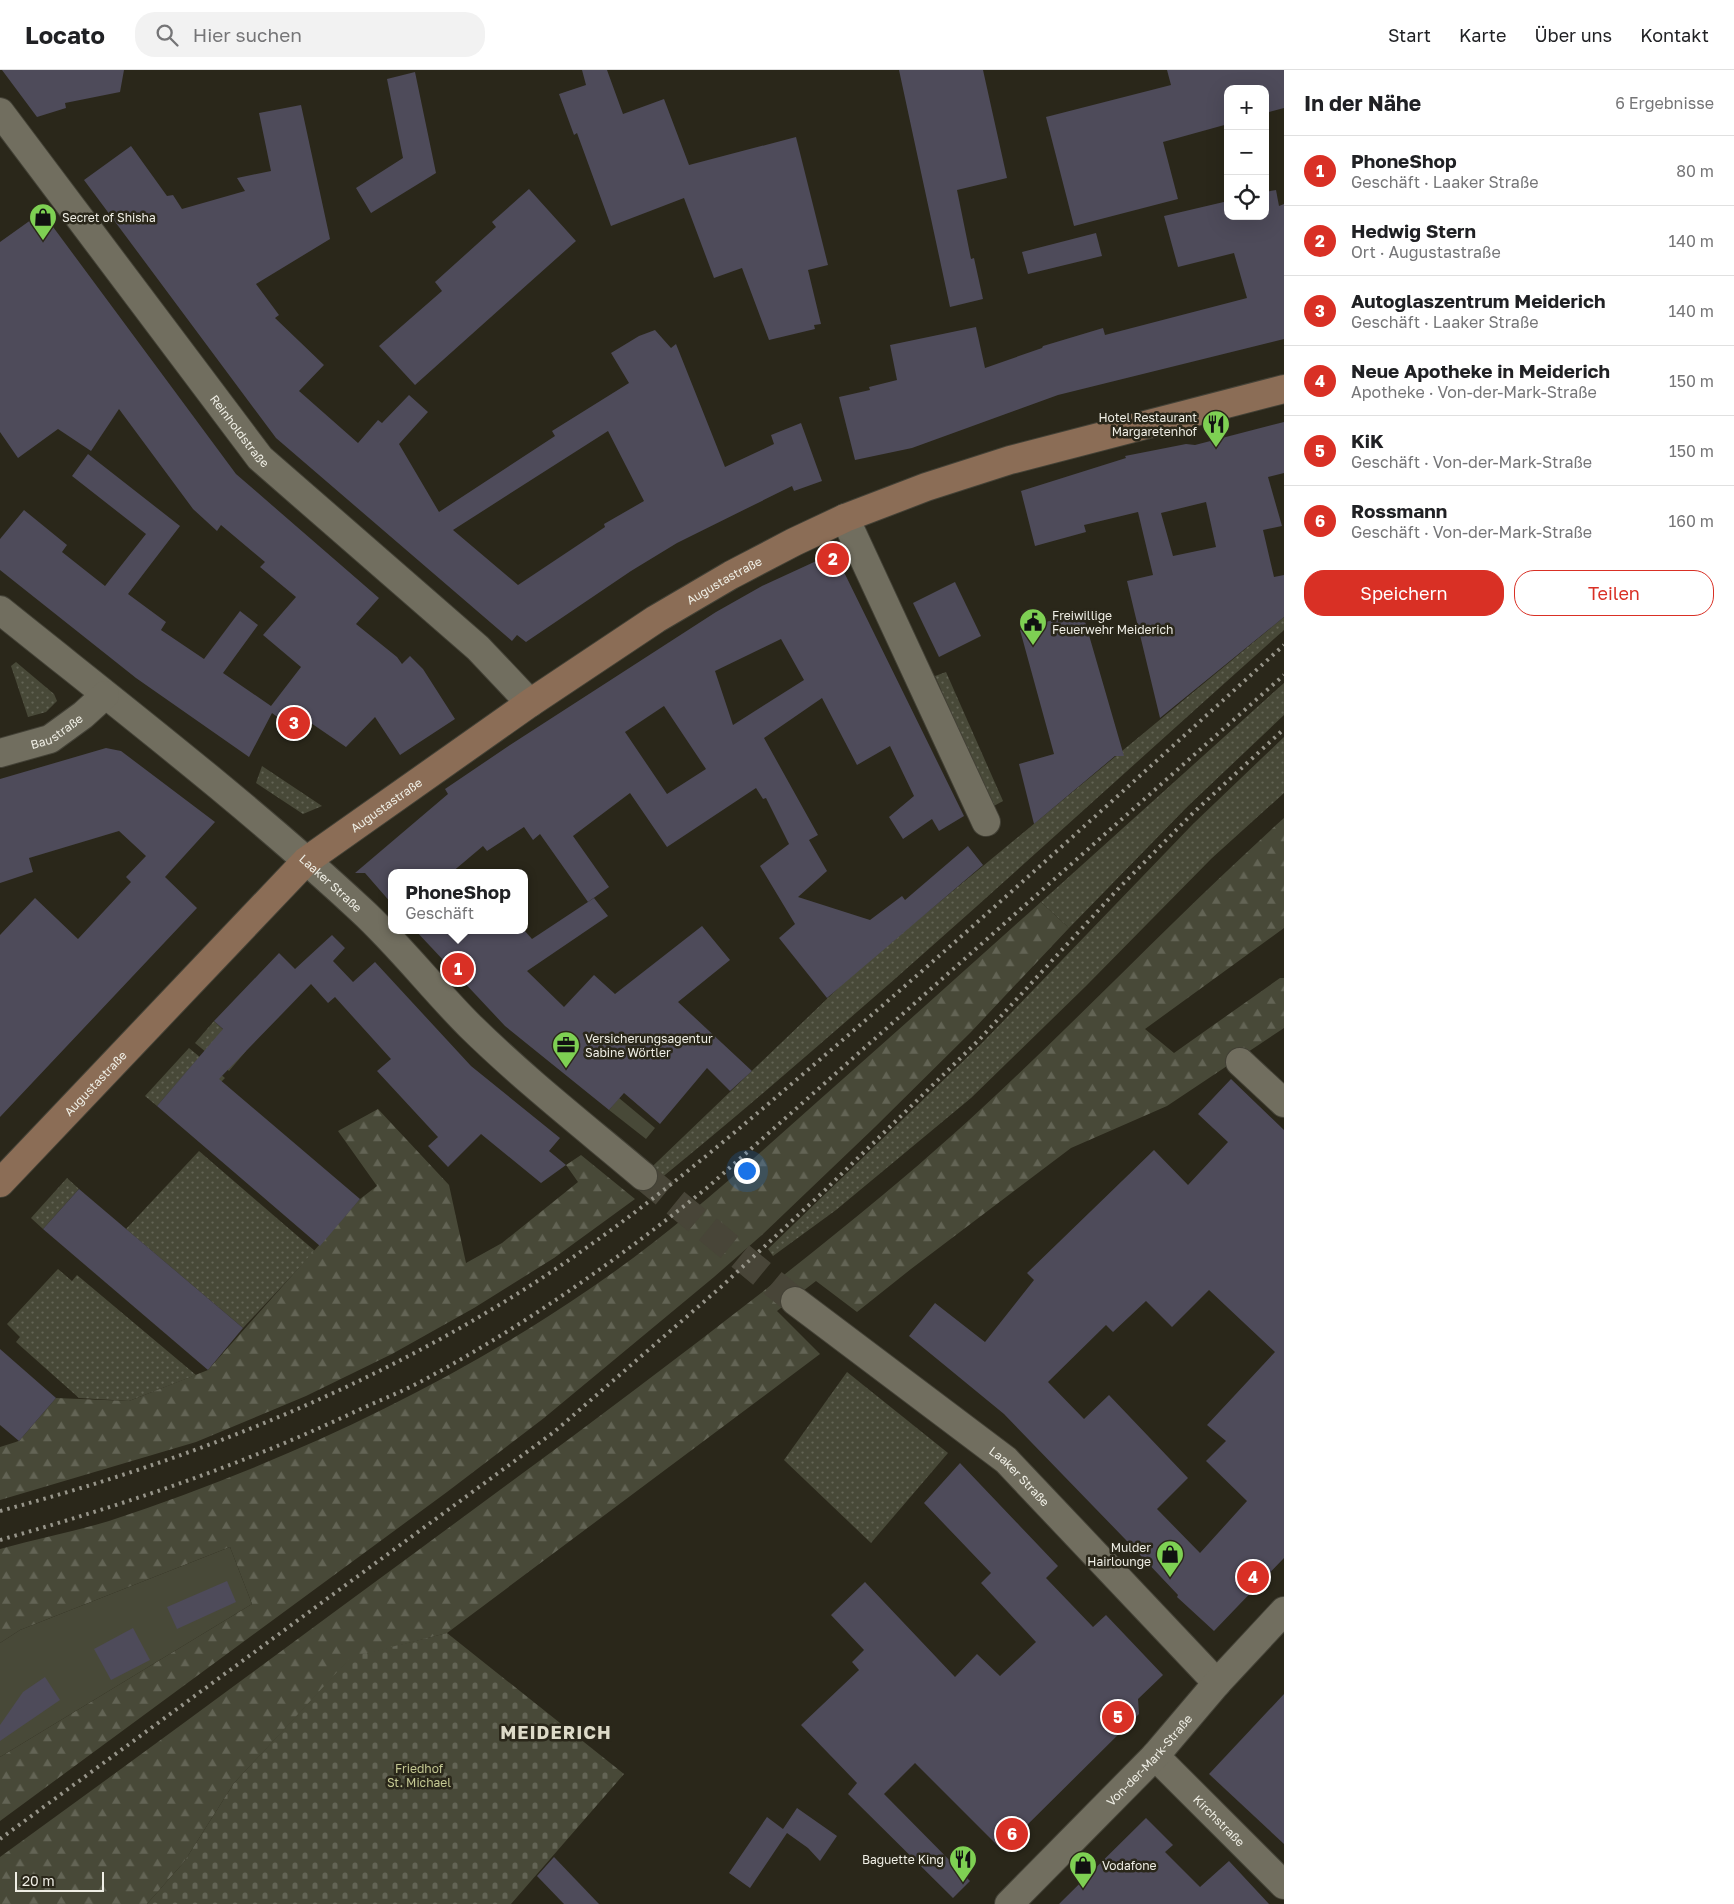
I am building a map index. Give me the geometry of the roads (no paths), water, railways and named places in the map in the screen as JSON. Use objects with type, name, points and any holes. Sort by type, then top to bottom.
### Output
[{"type":"main road","name":"Augustastraße","points":[[0,1183],[306,861],[530,704],[674,608],[739,571],[846,518],[926,487],[1010,460],[1284,389]]},
{"type":"street","name":"Reinholdstraße","points":[[0,112],[260,458],[478,648],[530,704]]},
{"type":"street","points":[[846,518],[986,822]]},
{"type":"street","name":"Laaker Straße","points":[[0,610],[306,861],[363,912],[470,1026],[536,1086],[643,1176]]},
{"type":"street","name":"Baustraße","points":[[0,752],[50,739],[83,715],[105,695]]},
{"type":"street","points":[[1240,1062],[1284,1103]]},
{"type":"street","name":"Laaker Straße","points":[[795,1301],[1006,1460],[1217,1683]]},
{"type":"street","name":"Von-der-Mark-Straße","points":[[1009,1904],[1155,1756],[1217,1683],[1284,1611]]},
{"type":"street","name":"Kirchstraße","points":[[1155,1756],[1284,1885]]},
{"type":"tunnel","points":[[643,1176],[795,1301]]},
{"type":"railway","points":[[0,1511],[129,1473],[192,1451],[316,1401],[436,1342],[540,1280],[626,1219],[790,1085],[1002,900],[1284,645]]},
{"type":"railway","points":[[0,1540],[178,1484],[265,1451],[403,1391],[496,1339],[568,1291],[639,1241],[708,1187],[1284,675]]},
{"type":"railway","points":[[0,1839],[554,1432],[722,1286],[824,1191],[979,1040],[1118,889],[1193,813],[1284,729]]},
{"type":"place","name":"Secret of Shisha","points":[[43,241]]},
{"type":"place","name":"Hotel Restaurant Margaretenhof","points":[[1216,448]]},
{"type":"place","name":"Hedwig Stern","points":[[833,559]]},
{"type":"place","name":"Freiwillige Feuerwehr Meiderich","points":[[1033,646]]},
{"type":"place","name":"Autoglaszentrum Meiderich","points":[[294,723]]},
{"type":"place","name":"PhoneShop","points":[[458,969]]},
{"type":"place","name":"Versicherungsagentur Sabine Wörtler","points":[[566,1069]]},
{"type":"place","name":"Neue Apotheke in Meiderich","points":[[1253,1577]]},
{"type":"place","name":"Mulder Hairlounge","points":[[1170,1578]]},
{"type":"place","name":"KiK","points":[[1118,1717]]},
{"type":"place","name":"Rossmann","points":[[1012,1834]]},
{"type":"place","name":"Baguette King","points":[[963,1883]]},
{"type":"place","name":"Vodafone","points":[[1083,1889]]},
{"type":"district","name":"MEIDERICH","points":[[556,1732]]},
{"type":"park label","name":"Friedhof St. Michael","points":[[419,1775]]}]
